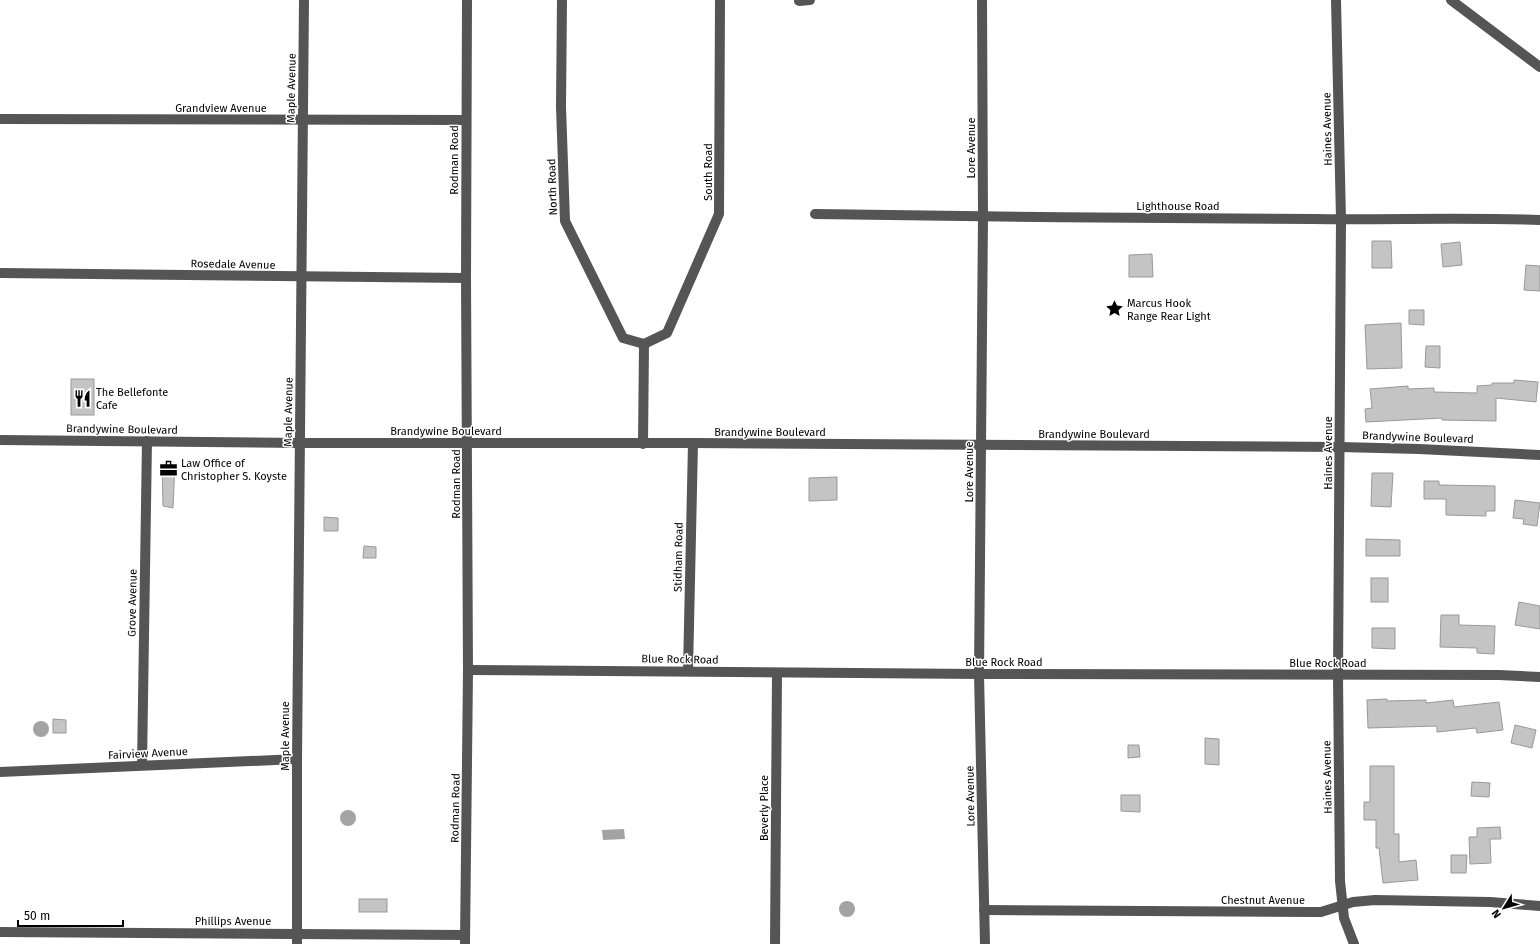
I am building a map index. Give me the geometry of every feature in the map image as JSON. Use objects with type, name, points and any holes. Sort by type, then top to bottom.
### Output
[{"type":"street","name":"Maple Avenue","points":[[297,939],[297,758],[304,0]]},
{"type":"street","name":"Rodman Road","points":[[465,939],[468,670],[466,278],[467,0]]},
{"type":"street","name":"North Road","points":[[562,0],[561,107],[564,221],[623,338],[644,344]]},
{"type":"street","name":"South Road","points":[[644,344],[667,333],[719,214],[720,0]]},
{"type":"street","points":[[799,1],[810,0]]},
{"type":"street","name":"Lore Avenue","points":[[982,0],[983,217],[979,674],[986,944]]},
{"type":"street","name":"Haines Avenue","points":[[1336,0],[1340,220],[1338,675],[1340,881],[1342,906],[1354,944]]},
{"type":"street","points":[[1450,0],[1540,67]]},
{"type":"street","name":"Grandview Avenue","points":[[0,119],[466,120]]},
{"type":"street","name":"Lighthouse Road","points":[[815,214],[1340,220],[1540,220]]},
{"type":"street","name":"Rosedale Avenue","points":[[0,273],[466,278]]},
{"type":"street","points":[[643,444],[644,344]]},
{"type":"street","name":"Brandywine Boulevard","points":[[0,440],[300,443],[693,443],[981,446],[1340,447],[1419,448],[1540,455]]},
{"type":"street","name":"Grove Avenue","points":[[142,765],[147,441]]},
{"type":"street","name":"Stidham Road","points":[[688,671],[693,443]]},
{"type":"street","name":"Blue Rock Road","points":[[468,670],[979,674],[1499,675],[1540,677]]},
{"type":"street","name":"Beverly Place","points":[[775,944],[777,673]]},
{"type":"street","name":"Fairview Avenue","points":[[0,772],[297,758]]},
{"type":"street","name":"Chestnut Avenue","points":[[984,910],[1321,912],[1353,902],[1375,900],[1490,902],[1540,906]]},
{"type":"street","name":"Phillips Avenue","points":[[0,932],[297,939],[465,939]]},
{"type":"shaded area","points":[[41,721],[48,726],[49,729],[44,736],[41,737],[34,732],[33,729],[38,722]]},
{"type":"shaded area","points":[[348,810],[355,815],[356,818],[351,825],[348,826],[341,821],[340,818],[345,811]]},
{"type":"shaded area","points":[[624,829],[625,839],[603,840],[602,830]]},
{"type":"shaded area","points":[[847,901],[854,906],[855,909],[850,916],[847,917],[840,912],[839,909],[844,902]]},
{"type":"building","points":[[1372,241],[1391,241],[1392,268],[1372,268]]},
{"type":"building","points":[[1460,242],[1462,265],[1443,267],[1441,244]]},
{"type":"building","points":[[1152,254],[1153,277],[1129,277],[1129,255]]},
{"type":"building","points":[[1526,265],[1540,266],[1540,291],[1524,290]]},
{"type":"building","points":[[1409,310],[1424,310],[1424,325],[1409,324]]},
{"type":"building","points":[[1401,323],[1402,368],[1367,369],[1365,325]]},
{"type":"building","points":[[1426,346],[1440,346],[1440,368],[1425,367]]},
{"type":"building","points":[[71,379],[94,379],[94,415],[71,415]]},
{"type":"building","points":[[1514,380],[1538,382],[1536,402],[1496,398],[1496,421],[1442,420],[1442,418],[1366,422],[1365,409],[1372,408],[1370,389],[1408,386],[1408,389],[1434,388],[1434,392],[1477,393],[1477,386],[1492,385],[1492,383],[1514,383]]},
{"type":"building","points":[[162,463],[175,463],[173,508],[163,506]]},
{"type":"building","points":[[1372,473],[1393,473],[1391,507],[1371,506]]},
{"type":"building","points":[[837,477],[837,500],[809,501],[809,478]]},
{"type":"building","points":[[1424,481],[1439,481],[1439,485],[1495,486],[1495,511],[1486,511],[1486,516],[1446,515],[1446,499],[1424,499]]},
{"type":"building","points":[[1515,500],[1540,503],[1537,526],[1523,524],[1524,519],[1513,518]]},
{"type":"building","points":[[324,517],[338,518],[338,531],[324,531]]},
{"type":"building","points":[[1366,539],[1400,540],[1400,556],[1366,556]]},
{"type":"building","points":[[364,546],[376,547],[376,558],[363,558]]},
{"type":"building","points":[[1371,578],[1388,578],[1388,602],[1371,602]]},
{"type":"building","points":[[1519,602],[1540,606],[1540,629],[1515,625]]},
{"type":"building","points":[[1441,615],[1459,615],[1459,625],[1495,626],[1494,654],[1477,653],[1477,648],[1440,647]]},
{"type":"building","points":[[1372,628],[1395,628],[1395,649],[1372,648]]},
{"type":"building","points":[[1387,699],[1387,701],[1426,700],[1426,703],[1453,700],[1454,707],[1499,702],[1503,730],[1477,733],[1476,728],[1437,732],[1437,726],[1368,728],[1367,700]]},
{"type":"building","points":[[53,719],[66,720],[66,733],[53,733]]},
{"type":"building","points":[[1515,725],[1536,730],[1532,748],[1511,743]]},
{"type":"building","points":[[1205,738],[1219,739],[1219,765],[1205,764]]},
{"type":"building","points":[[1128,745],[1139,745],[1140,757],[1128,758]]},
{"type":"building","points":[[1370,766],[1394,766],[1394,834],[1399,834],[1399,862],[1416,860],[1418,880],[1383,883],[1379,848],[1376,848],[1376,820],[1364,820],[1364,802],[1370,802]]},
{"type":"building","points":[[1472,782],[1490,783],[1489,797],[1471,796]]},
{"type":"building","points":[[1121,795],[1140,795],[1140,812],[1121,811]]},
{"type":"building","points":[[1500,827],[1501,839],[1490,839],[1491,863],[1470,864],[1469,837],[1477,837],[1477,828]]},
{"type":"building","points":[[1451,855],[1467,855],[1466,873],[1451,873]]},
{"type":"building","points":[[359,899],[387,899],[387,912],[359,912]]},
{"type":"place","name":"Marcus Hook Range Rear Light","points":[[1114,309]]},
{"type":"place","name":"The Bellefonte Cafe","points":[[83,398]]},
{"type":"place","name":"Law Office of Christopher S. Koyste","points":[[168,469]]}]
